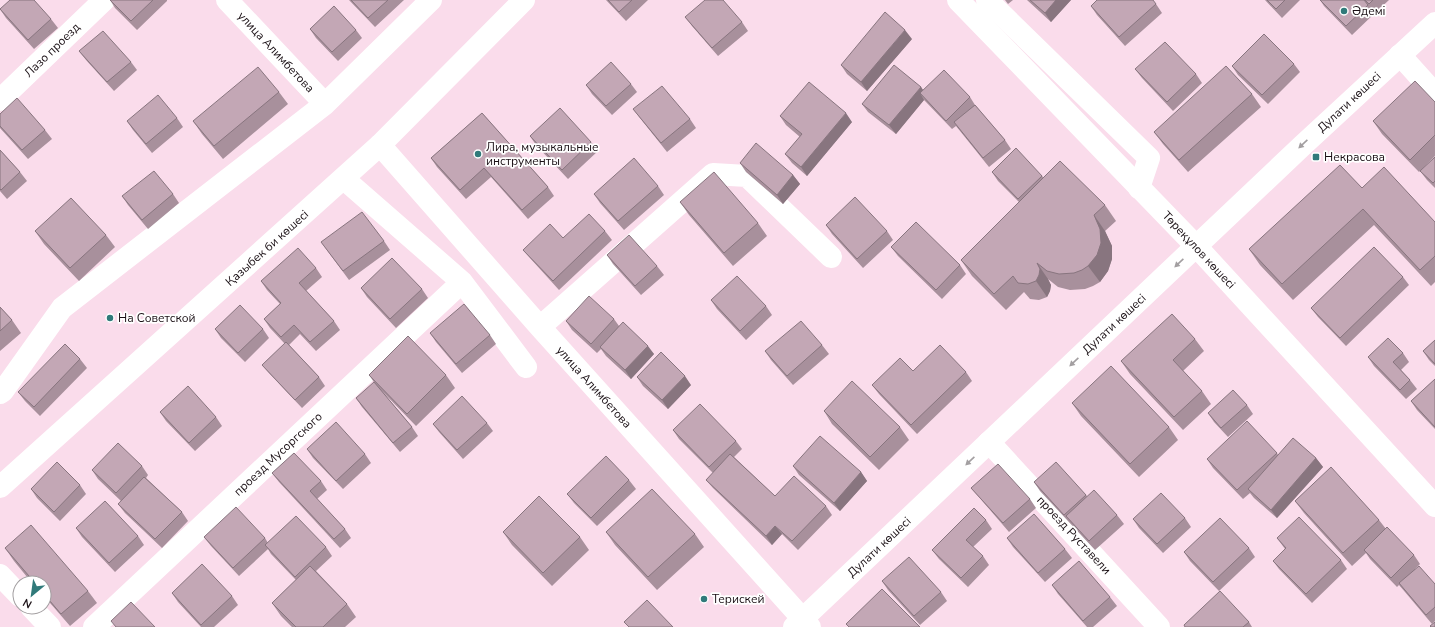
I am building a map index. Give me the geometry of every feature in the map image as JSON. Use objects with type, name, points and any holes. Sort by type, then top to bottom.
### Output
[{"type":"street","name":"Лазо проезд","points":[[0,100],[104,0]]},
{"type":"street","name":"улица Алимбетова","points":[[227,0],[325,104]]},
{"type":"street","points":[[0,392],[3,391],[62,308],[325,104],[431,0]]},
{"type":"street","name":"Қазыбек би көшесі","points":[[0,487],[344,179],[380,145],[524,0]]},
{"type":"street","name":"Төреқұлов көшесі","points":[[958,0],[1196,246],[1435,506]]},
{"type":"street","points":[[988,0],[1149,158],[1140,188]]},
{"type":"street","name":"Дулати көшесі","points":[[802,624],[989,442],[1303,144],[1435,23]]},
{"type":"street","points":[[1400,55],[1435,94]]},
{"type":"street","name":"улица Алимбетова","points":[[380,145],[802,624]]},
{"type":"street","points":[[540,327],[713,174],[747,176],[832,257]]},
{"type":"street","points":[[344,179],[462,282],[526,367]]},
{"type":"street","name":"проезд Мусоргского","points":[[94,627],[462,282]]},
{"type":"street","name":"проезд Руставели","points":[[989,442],[1160,627]]},
{"type":"street","points":[[0,575],[12,588]]},
{"type":"street","points":[[39,615],[50,627]]},
{"type":"building","points":[[10,0],[34,0],[51,19],[28,40],[0,9]]},
{"type":"building","points":[[110,0],[153,0],[131,21]]},
{"type":"building","points":[[351,0],[388,0],[368,18]]},
{"type":"building","points":[[608,0],[632,0],[619,12]]},
{"type":"building","points":[[705,0],[723,0],[742,22],[712,48],[685,17]]},
{"type":"building","points":[[1030,0],[1056,0],[1045,13]]},
{"type":"building","points":[[1097,0],[1153,0],[1156,4],[1119,37],[1091,6]]},
{"type":"building","points":[[1267,0],[1285,0],[1276,9]]},
{"type":"building","points":[[1320,0],[1364,0],[1368,5],[1346,26]]},
{"type":"building","points":[[1365,0],[1373,0],[1369,4]]},
{"type":"building","points":[[334,6],[356,30],[332,52],[310,29]]},
{"type":"building","points":[[885,12],[905,30],[861,82],[841,65]]},
{"type":"building","points":[[103,31],[131,62],[107,82],[79,51]]},
{"type":"building","points":[[1264,34],[1294,64],[1262,95],[1232,66]]},
{"type":"building","points":[[1165,42],[1196,74],[1167,102],[1135,69]]},
{"type":"building","points":[[611,62],[631,84],[606,106],[586,85]]},
{"type":"building","points":[[894,65],[921,87],[889,125],[862,104]]},
{"type":"building","points":[[1226,66],[1252,94],[1179,160],[1154,132]]},
{"type":"building","points":[[258,67],[279,92],[214,146],[193,121]]},
{"type":"building","points":[[944,70],[970,97],[946,121],[920,93]]},
{"type":"building","points":[[1415,81],[1435,102],[1435,135],[1410,160],[1373,121]]},
{"type":"building","points":[[809,82],[846,113],[801,167],[785,154],[802,134],[780,116]]},
{"type":"building","points":[[662,86],[690,119],[661,143],[633,109]]},
{"type":"building","points":[[158,95],[177,118],[146,144],[127,121]]},
{"type":"building","points":[[17,98],[45,130],[22,150],[0,126],[0,114]]},
{"type":"building","points":[[975,105],[1005,140],[983,158],[954,122]]},
{"type":"building","points":[[560,108],[591,142],[562,170],[530,136]]},
{"type":"building","points":[[482,113],[548,187],[522,210],[484,168],[460,190],[431,158]]},
{"type":"building","points":[[756,143],[793,175],[777,195],[740,163]]},
{"type":"building","points":[[1016,148],[1042,176],[1018,199],[992,172]]},
{"type":"building","points":[[0,150],[20,172],[1,190],[0,189]]},
{"type":"building","points":[[1435,157],[1435,181],[1433,183],[1420,171]]},
{"type":"building","points":[[634,158],[658,186],[618,221],[594,194]]},
{"type":"building","points":[[1060,161],[1105,205],[1094,215],[1100,229],[1101,243],[1097,255],[1088,266],[1074,273],[1059,274],[1047,271],[1037,263],[1040,269],[1036,281],[1028,284],[1018,283],[1013,276],[994,294],[961,260]]},
{"type":"building","points":[[1340,165],[1362,188],[1384,167],[1435,222],[1435,256],[1420,270],[1363,209],[1282,284],[1249,249]]},
{"type":"building","points":[[154,171],[173,194],[142,220],[122,196]]},
{"type":"building","points":[[714,172],[758,223],[724,253],[680,202]]},
{"type":"building","points":[[855,197],[887,231],[857,259],[826,225]]},
{"type":"building","points":[[71,198],[106,235],[70,268],[35,231]]},
{"type":"building","points":[[362,212],[384,241],[343,271],[321,242]]},
{"type":"building","points":[[589,214],[605,231],[553,281],[523,250],[550,224],[563,238]]},
{"type":"building","points":[[916,222],[960,265],[936,290],[891,247]]},
{"type":"building","points":[[629,235],[657,266],[635,286],[607,255]]},
{"type":"building","points":[[1374,247],[1403,277],[1340,338],[1311,308]]},
{"type":"building","points":[[298,248],[316,268],[299,283],[334,321],[310,342],[294,325],[281,337],[264,319],[281,303],[261,281]]},
{"type":"building","points":[[392,258],[422,289],[390,319],[361,288]]},
{"type":"building","points":[[737,276],[766,306],[740,331],[711,300]]},
{"type":"building","points":[[589,296],[614,319],[591,344],[566,321]]},
{"type":"building","points":[[464,304],[490,335],[456,364],[430,333]]},
{"type":"building","points":[[240,305],[263,329],[238,353],[215,329]]},
{"type":"building","points":[[0,307],[12,320],[0,331]]},
{"type":"building","points":[[1172,314],[1195,339],[1173,360],[1202,391],[1174,417],[1121,361]]},
{"type":"building","points":[[801,321],[822,345],[787,376],[765,351]]},
{"type":"building","points":[[623,322],[648,346],[625,370],[600,347]]},
{"type":"building","points":[[408,336],[446,375],[407,414],[369,375]]},
{"type":"building","points":[[1388,338],[1403,353],[1393,362],[1410,380],[1400,390],[1368,357]]},
{"type":"building","points":[[1435,340],[1435,364],[1423,351]]},
{"type":"building","points":[[286,342],[319,377],[295,400],[262,365]]},
{"type":"building","points":[[65,344],[80,359],[34,407],[18,392]]},
{"type":"building","points":[[940,345],[966,372],[911,425],[872,385],[900,358],[913,371]]},
{"type":"building","points":[[661,352],[685,376],[662,400],[637,377]]},
{"type":"building","points":[[1111,366],[1169,427],[1130,464],[1072,403]]},
{"type":"building","points":[[1435,379],[1435,427],[1411,401]]},
{"type":"building","points":[[852,381],[900,427],[870,457],[824,411]]},
{"type":"building","points":[[374,382],[412,427],[393,443],[356,398]]},
{"type":"building","points":[[188,386],[216,417],[189,443],[160,412]]},
{"type":"building","points":[[1233,390],[1247,405],[1221,428],[1208,413]]},
{"type":"building","points":[[462,396],[487,423],[457,450],[433,424]]},
{"type":"building","points":[[700,404],[736,441],[709,467],[673,430]]},
{"type":"building","points":[[1247,421],[1277,453],[1237,490],[1207,459]]},
{"type":"building","points":[[336,422],[365,454],[336,481],[307,449]]},
{"type":"building","points":[[820,436],[861,472],[834,503],[793,466]]},
{"type":"building","points":[[1293,438],[1316,458],[1271,510],[1248,489]]},
{"type":"building","points":[[118,443],[142,466],[116,493],[92,470]]},
{"type":"building","points":[[294,453],[321,481],[310,491],[345,529],[334,539],[272,473]]},
{"type":"building","points":[[730,454],[775,496],[794,476],[826,506],[792,541],[775,526],[766,536],[706,480]]},
{"type":"building","points":[[606,456],[629,480],[591,518],[567,494]]},
{"type":"building","points":[[57,462],[80,485],[54,512],[31,489]]},
{"type":"building","points":[[1056,462],[1086,495],[1064,515],[1034,482]]},
{"type":"building","points":[[998,464],[1030,499],[1003,523],[971,488]]},
{"type":"building","points":[[1331,467],[1379,520],[1343,553],[1295,501]]},
{"type":"building","points":[[144,477],[182,512],[155,539],[118,504]]},
{"type":"building","points":[[652,489],[695,534],[648,577],[606,532]]},
{"type":"building","points":[[1094,490],[1117,515],[1089,541],[1066,516]]},
{"type":"building","points":[[1161,493],[1185,518],[1157,544],[1133,519]]},
{"type":"building","points":[[539,496],[580,537],[543,573],[503,532]]},
{"type":"building","points":[[105,501],[138,536],[109,563],[76,528]]},
{"type":"building","points":[[236,507],[265,538],[233,568],[204,537]]},
{"type":"building","points":[[974,508],[986,520],[966,540],[983,556],[961,578],[932,550]]},
{"type":"building","points":[[1034,514],[1065,549],[1038,573],[1007,538]]},
{"type":"building","points":[[296,516],[326,547],[295,577],[265,545]]},
{"type":"building","points":[[1299,517],[1341,560],[1306,594],[1273,561],[1286,548],[1277,538]]},
{"type":"building","points":[[1220,518],[1249,548],[1213,582],[1184,552]]},
{"type":"building","points":[[31,525],[88,591],[61,614],[52,603],[52,575],[28,575],[5,548]]},
{"type":"building","points":[[1387,527],[1414,555],[1391,578],[1364,550]]},
{"type":"building","points":[[909,557],[941,592],[914,616],[882,581]]},
{"type":"building","points":[[1079,561],[1110,597],[1083,621],[1052,585]]},
{"type":"building","points":[[202,564],[232,596],[201,625],[172,593]]},
{"type":"building","points":[[310,566],[347,604],[323,627],[296,627],[272,603]]},
{"type":"building","points":[[1419,566],[1435,584],[1435,607],[1426,615],[1399,583]]},
{"type":"building","points":[[882,589],[920,627],[849,627],[846,624]]},
{"type":"building","points":[[1220,591],[1249,622],[1243,627],[1185,627],[1184,625]]},
{"type":"building","points":[[647,600],[673,627],[629,627],[624,622]]},
{"type":"building","points":[[131,602],[155,627],[116,627],[111,621]]},
{"type":"building","points":[[1435,622],[1435,627],[1430,626]]},
{"type":"place","name":"Әдемі","points":[[1344,11]]},
{"type":"place","name":"Лира, музыкальные инструменты","points":[[478,154]]},
{"type":"place","name":"Некрасова","points":[[1316,157]]},
{"type":"place","name":"На Советской","points":[[110,318]]},
{"type":"place","name":"Терискей","points":[[704,599]]}]
